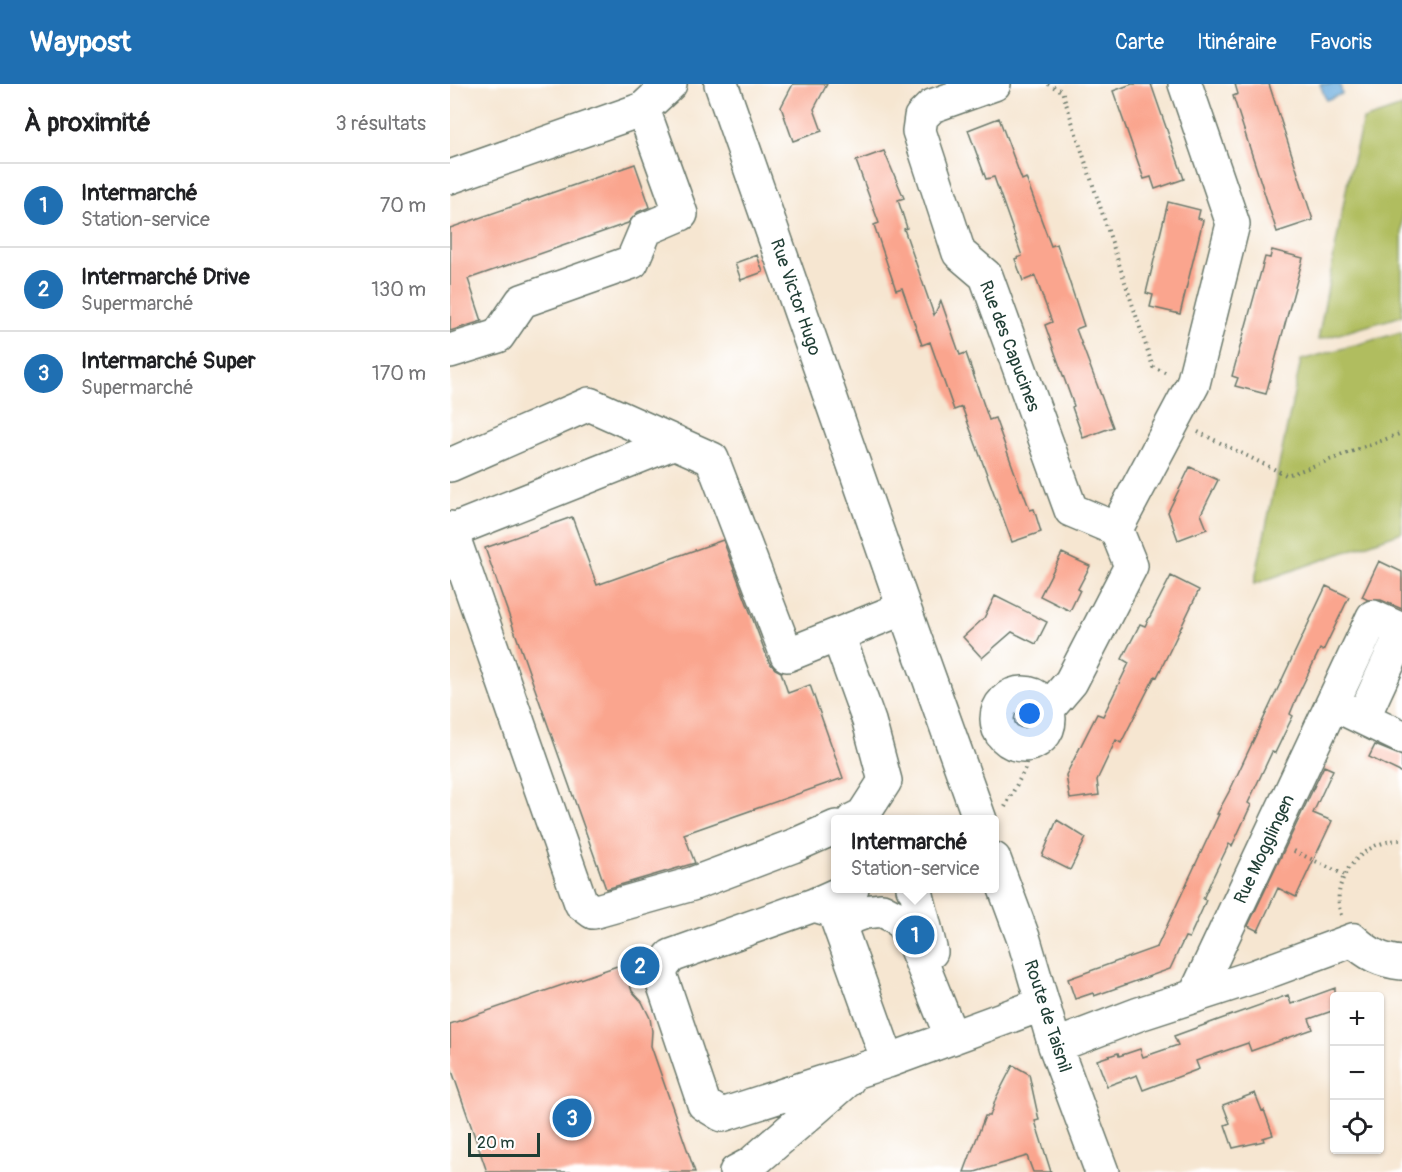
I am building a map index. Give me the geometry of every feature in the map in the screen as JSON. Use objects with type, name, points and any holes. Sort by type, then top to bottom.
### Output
[{"type":"street","points":[[450,177],[643,109],[670,84]]},
{"type":"street","name":"Rue Victor Hugo","points":[[721,84],[904,608]]},
{"type":"street","name":"Rue des Capucines","points":[[994,84],[932,106],[921,117],[919,131],[959,253],[986,276],[1071,510],[1116,529]]},
{"type":"street","points":[[1047,710],[1071,682],[1131,566],[1116,529],[1193,384],[1233,224],[1185,84]]},
{"type":"street","points":[[450,351],[498,336],[522,302],[632,262],[646,229],[681,214],[643,109]]},
{"type":"street","points":[[450,465],[589,404],[712,459],[788,655],[904,608],[991,815]]},
{"type":"street","points":[[675,442],[450,530],[581,903],[593,912],[692,884],[831,829]]},
{"type":"street","name":"Rue Mogglingen","points":[[1196,996],[1373,617],[1402,632],[1363,718]]},
{"type":"street","points":[[838,635],[869,721],[885,781],[863,815]]},
{"type":"street","points":[[1020,693],[1036,697],[1047,710],[1047,727],[1037,741],[1029,744],[1021,745],[1005,738],[997,724],[1000,707],[1005,700],[1020,693]]},
{"type":"street","points":[[1332,703],[1402,737]]},
{"type":"street","name":"Route de Taisnil","points":[[999,873],[1024,940],[1055,1046],[1102,1172]]},
{"type":"street","points":[[826,913],[847,893]]},
{"type":"street","points":[[916,893],[952,1038]]},
{"type":"street","points":[[952,1038],[912,939],[899,919],[882,910],[826,913],[671,956],[660,971],[704,1104],[722,1115],[874,1066],[952,1038],[1043,1004]]},
{"type":"street","points":[[826,913],[874,1066]]},
{"type":"street","points":[[1055,1046],[1139,1014],[1257,976],[1353,940],[1367,953],[1386,961],[1402,963]]},
{"type":"street","points":[[736,1172],[751,1164],[874,1066]]},
{"type":"path","points":[[1048,84],[1062,91],[1154,367],[1193,384]]},
{"type":"path","points":[[1174,420],[1286,475],[1402,433]]},
{"type":"path","points":[[996,815],[1005,808],[1025,769],[1029,744]]},
{"type":"path","points":[[1269,839],[1345,875]]},
{"type":"path","points":[[1353,940],[1345,928],[1338,905],[1345,875],[1354,859],[1367,849],[1379,843],[1402,840]]},
{"type":"green space","points":[[1402,107],[1402,316],[1318,340],[1348,180],[1363,120]]},
{"type":"green space","points":[[1402,332],[1402,532],[1254,584],[1301,360]]},
{"type":"water","points":[[1320,84],[1340,84],[1342,94],[1326,100]]},
{"type":"building","points":[[793,84],[827,84],[814,109],[822,131],[793,141],[781,107]]},
{"type":"building","points":[[1132,84],[1151,84],[1184,179],[1155,189],[1151,177],[1144,179],[1113,91]]},
{"type":"building","points":[[1235,84],[1269,84],[1313,220],[1277,232],[1233,96],[1238,94]]},
{"type":"building","points":[[999,118],[1022,180],[1026,178],[1051,246],[1057,244],[1084,326],[1076,329],[1113,427],[1083,438],[1045,325],[1052,322],[1035,276],[1023,281],[1015,259],[1022,256],[994,177],[986,179],[968,130]]},
{"type":"building","points":[[884,151],[904,198],[898,200],[907,228],[904,229],[934,315],[941,301],[960,355],[966,353],[989,420],[995,418],[1021,490],[1030,510],[1034,509],[1041,532],[1012,542],[962,407],[954,410],[930,342],[922,345],[902,288],[896,290],[874,225],[879,223],[856,161]]},
{"type":"building","points":[[635,164],[650,207],[638,212],[628,223],[468,279],[482,321],[450,331],[450,228]]},
{"type":"building","points":[[1168,202],[1200,210],[1198,218],[1203,220],[1180,314],[1150,307],[1153,295],[1146,293]]},
{"type":"building","points":[[1272,250],[1303,258],[1266,394],[1235,386],[1238,378],[1232,376],[1265,257],[1270,258]]},
{"type":"building","points":[[757,255],[763,272],[741,280],[735,263]]},
{"type":"building","points":[[1190,467],[1218,480],[1201,514],[1207,529],[1178,540],[1168,512]]},
{"type":"building","points":[[572,517],[597,585],[723,540],[769,662],[781,672],[788,693],[810,685],[843,778],[684,834],[695,863],[606,889],[485,548]]},
{"type":"building","points":[[1062,553],[1090,566],[1070,611],[1040,596]]},
{"type":"building","points":[[1379,561],[1402,572],[1402,609],[1381,600],[1368,600],[1362,597]]},
{"type":"building","points":[[1171,576],[1199,590],[1157,677],[1155,676],[1121,743],[1116,740],[1097,780],[1099,795],[1070,799],[1066,775],[1097,714],[1103,716],[1129,663],[1122,659],[1140,624],[1145,626]]},
{"type":"building","points":[[1326,586],[1349,597],[1323,651],[1320,649],[1297,697],[1290,714],[1293,716],[1275,753],[1272,752],[1248,803],[1251,805],[1232,846],[1229,844],[1212,879],[1203,899],[1206,900],[1189,938],[1185,937],[1170,969],[1094,996],[1093,993],[1075,999],[1068,979],[1157,947],[1219,814],[1217,814]]},
{"type":"building","points":[[995,596],[1047,622],[1036,644],[1012,632],[982,658],[963,637],[984,618]]},
{"type":"building","points":[[1375,745],[1402,756],[1402,773],[1369,757]]},
{"type":"building","points":[[1324,766],[1333,770],[1313,813],[1332,821],[1296,897],[1278,888],[1258,931],[1248,926]]},
{"type":"building","points":[[1057,820],[1086,838],[1070,870],[1042,856]]},
{"type":"building","points":[[623,964],[632,991],[642,1002],[650,1018],[651,1046],[695,1172],[487,1172],[450,1065],[450,1024]]},
{"type":"building","points":[[1335,988],[1335,992],[1330,992],[1330,1012],[1309,1019],[1313,1029],[1251,1051],[1248,1043],[1196,1061],[1199,1069],[1143,1090],[1137,1075],[1107,1086],[1097,1060],[1140,1049],[1143,1057],[1178,1045],[1174,1036],[1218,1020],[1288,995],[1291,1004]]},
{"type":"building","points":[[1013,1065],[1029,1074],[1039,1120],[1035,1121],[1051,1172],[1033,1172],[1027,1156],[975,1172],[964,1172],[985,1116],[990,1116],[996,1098]]},
{"type":"building","points":[[1255,1093],[1273,1135],[1263,1138],[1264,1141],[1233,1148],[1225,1125],[1230,1123],[1223,1105]]},
{"type":"place","name":"Intermarché","points":[[915,935]]},
{"type":"place","name":"Intermarché Drive","points":[[640,966]]},
{"type":"place","name":"Intermarché Super","points":[[572,1118]]}]
